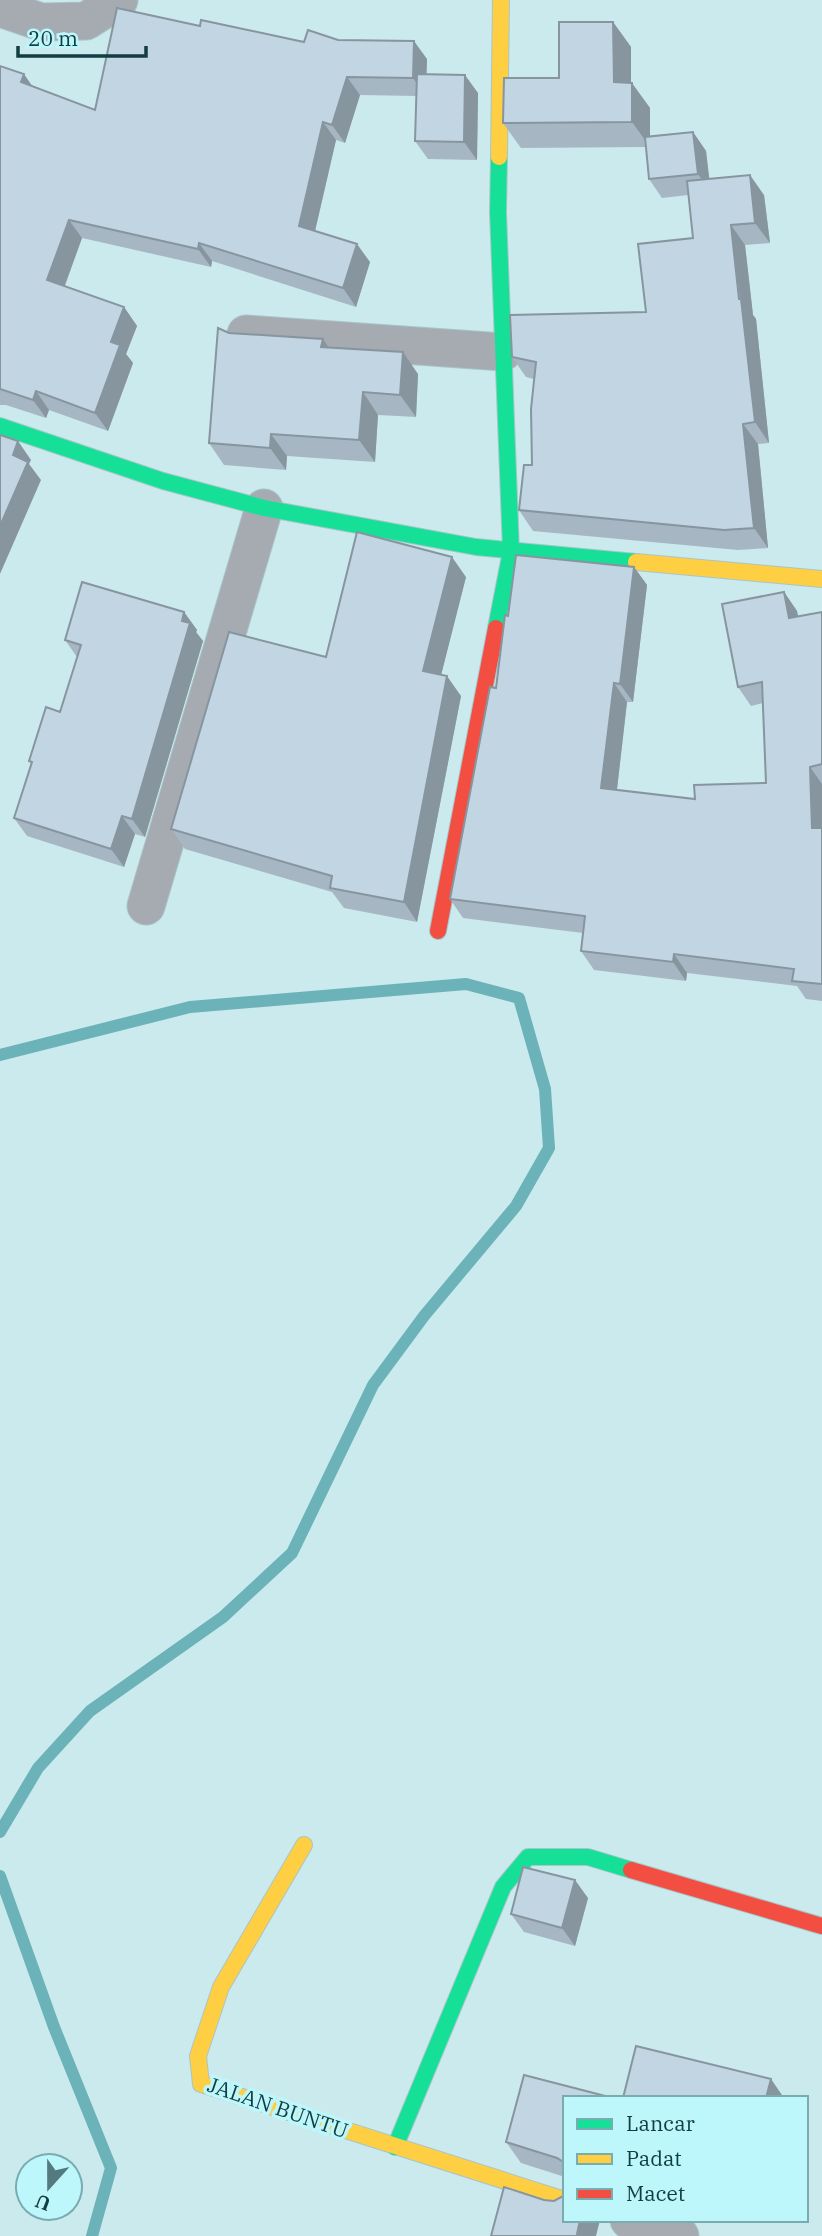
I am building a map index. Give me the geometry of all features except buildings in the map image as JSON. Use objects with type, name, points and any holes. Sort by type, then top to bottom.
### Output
[{"type":"street","points":[[0,8],[41,22],[86,21],[119,0]]},
{"type":"street","points":[[438,931],[511,551],[498,212],[501,0]]},
{"type":"street","points":[[246,334],[503,352]]},
{"type":"street","points":[[0,426],[163,481],[264,508],[476,547],[822,579]]},
{"type":"street","points":[[146,906],[264,508]]},
{"type":"street","name":"JALAN BUNTU","points":[[304,1845],[221,1987],[198,2056],[201,2084],[563,2199]]},
{"type":"street","points":[[395,2147],[503,1887],[528,1857],[588,1857],[822,1926]]},
{"type":"street","points":[[635,2222],[680,2236]]},
{"type":"waterway","points":[[0,1055],[190,1007],[466,984],[519,998],[545,1089],[549,1148],[516,1206],[424,1316],[373,1385],[292,1553],[223,1617],[90,1711],[38,1768],[0,1832]]},
{"type":"waterway","points":[[0,1876],[54,2027],[111,2168],[92,2236]]},
{"type":"traffic: fast","points":[[496,628],[511,551],[498,212],[499,157]]},
{"type":"traffic: fast","points":[[0,426],[163,481],[264,508],[476,547],[636,562]]},
{"type":"traffic: fast","points":[[395,2147],[503,1887],[528,1857],[588,1857],[631,1870]]},
{"type":"traffic: slow","points":[[499,157],[501,0]]},
{"type":"traffic: slow","points":[[636,562],[822,579]]},
{"type":"traffic: slow","points":[[304,1845],[221,1987],[198,2056],[201,2084],[563,2199]]},
{"type":"traffic: jam","points":[[438,931],[496,628]]},
{"type":"traffic: jam","points":[[631,1870],[822,1926]]}]
